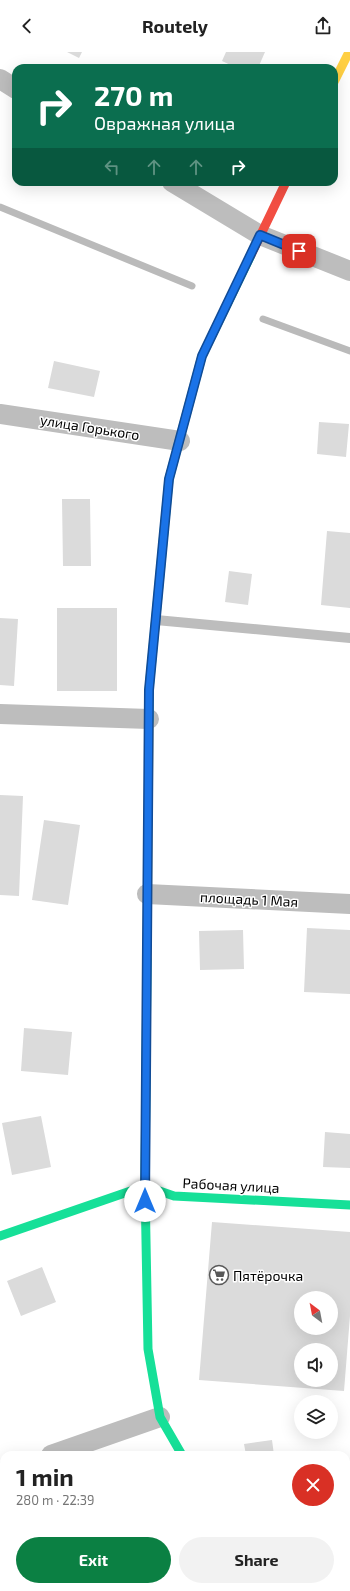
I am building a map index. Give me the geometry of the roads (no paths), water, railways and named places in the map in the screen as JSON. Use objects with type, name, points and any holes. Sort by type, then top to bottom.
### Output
[{"type":"street","points":[[338,74],[349,52]]},
{"type":"street","points":[[0,79],[12,86]]},
{"type":"street","points":[[179,186],[260,235],[350,271]]},
{"type":"street","points":[[180,1451],[160,1417],[148,1349],[145,1186],[149,690],[169,479],[202,356],[284,186]]},
{"type":"street","name":"улица Горького","points":[[0,414],[180,441]]},
{"type":"street","points":[[0,714],[149,719]]},
{"type":"street","name":"площадь 1 Мая","points":[[147,894],[350,904]]},
{"type":"street","points":[[0,1236],[145,1186]]},
{"type":"street","name":"Рабочая улица","points":[[145,1186],[174,1196],[350,1204]]},
{"type":"street","points":[[62,1451],[160,1417]]},
{"type":"lane","points":[[156,620],[350,638]]},
{"type":"waterway","points":[[0,207],[192,286]]},
{"type":"waterway","points":[[263,319],[350,351]]},
{"type":"place","name":"Пятёрочка","points":[[219,1275]]}]
